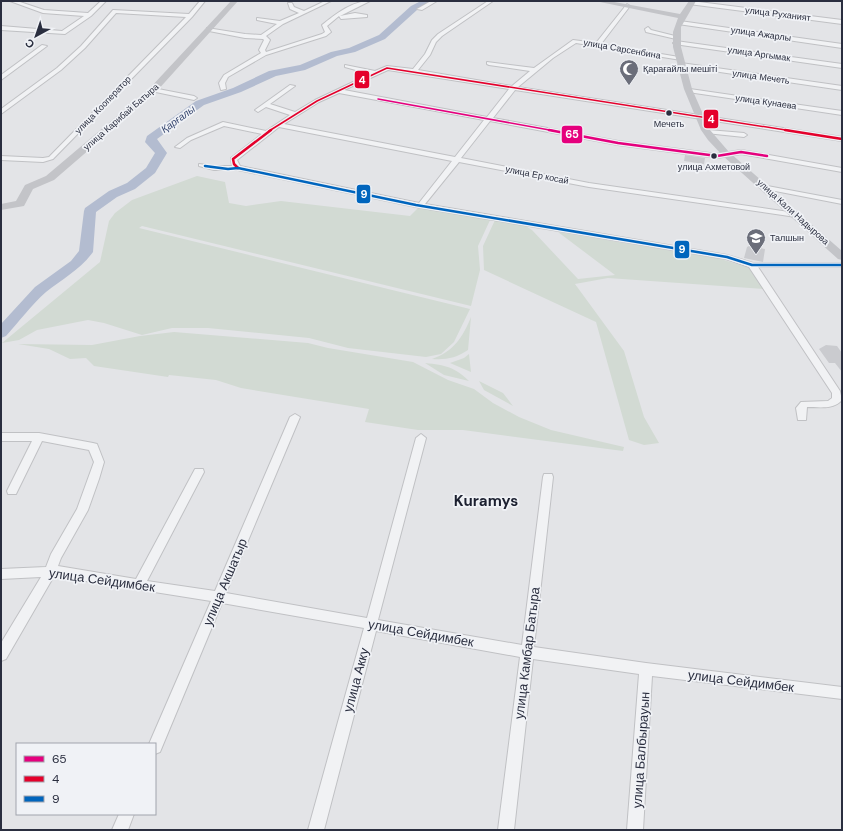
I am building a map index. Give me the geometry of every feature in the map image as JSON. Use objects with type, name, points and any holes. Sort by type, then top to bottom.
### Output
[{"type":"street","points":[[12,1],[43,11],[89,15]]},
{"type":"street","points":[[1,28],[63,33],[89,15],[104,1]]},
{"type":"street","name":"улица Кооператор","points":[[1,158],[42,160],[51,158],[203,1]]},
{"type":"street","name":"улица Карибай Батыра","points":[[1,207],[18,205],[29,187],[50,178],[153,90],[235,1]]},
{"type":"street","points":[[263,37],[266,33],[281,24],[329,1]]},
{"type":"street","points":[[340,17],[341,12],[368,1]]},
{"type":"street","points":[[420,10],[435,1]]},
{"type":"street","points":[[414,71],[428,54],[434,41],[440,35],[491,1]]},
{"type":"street","points":[[598,1],[618,3],[681,20]]},
{"type":"street","name":"улица Руханият","points":[[692,2],[842,22]]},
{"type":"street","name":"улица Кали Надырова","points":[[692,2],[681,20],[676,40],[680,62],[690,91],[711,138],[726,154],[765,187],[842,257]]},
{"type":"street","points":[[290,4],[292,8],[305,13]]},
{"type":"street","points":[[597,45],[627,6]]},
{"type":"street","points":[[1,112],[59,69],[83,47],[115,10],[190,16]]},
{"type":"street","points":[[816,19],[817,12],[822,13]]},
{"type":"street","points":[[223,89],[222,83],[226,76],[264,54],[324,35],[328,32],[324,26],[340,17],[355,15],[365,16]]},
{"type":"street","points":[[259,19],[281,24]]},
{"type":"street","name":"улица Ажарлы","points":[[681,20],[842,46]]},
{"type":"street","points":[[209,29],[238,35],[263,37],[267,40],[262,50],[264,54]]},
{"type":"street","name":"улица Аргымак","points":[[648,29],[648,31],[676,40],[842,66]]},
{"type":"street","name":"улица Сарсенбина","points":[[421,205],[487,119],[514,87],[534,70],[575,41],[680,62]]},
{"type":"street","points":[[1,78],[44,46]]},
{"type":"street","name":"улица Мечеть","points":[[680,62],[842,88]]},
{"type":"street","points":[[489,63],[534,70]]},
{"type":"street","points":[[380,64],[387,68],[414,71],[842,140]]},
{"type":"street","points":[[347,66],[375,73]]},
{"type":"street","points":[[238,168],[234,164],[233,159],[266,133],[294,114],[337,91],[387,68]]},
{"type":"street","points":[[258,110],[292,86]]},
{"type":"street","points":[[153,90],[194,98]]},
{"type":"street","points":[[337,91],[625,144],[717,156],[741,152],[842,170]]},
{"type":"street","name":"улица Кунаева","points":[[690,91],[842,113]]},
{"type":"street","points":[[265,105],[294,114]]},
{"type":"street","points":[[178,147],[188,139],[223,124],[266,133]]},
{"type":"street","name":"улица Ер косай","points":[[278,125],[589,185],[796,215]]},
{"type":"street","points":[[708,132],[744,135]]},
{"type":"street","points":[[201,165],[214,168],[238,168],[421,205],[727,257],[752,265],[842,265]]},
{"type":"street","points":[[765,187],[842,202]]},
{"type":"street","points":[[752,265],[789,323],[838,393],[837,400],[830,404],[804,404],[801,408],[802,418]]},
{"type":"street","name":"улица Акшатыр","points":[[156,745],[295,418]]},
{"type":"street","points":[[1,437],[39,437],[93,447],[99,462],[82,510],[55,556],[50,572],[1,655]]},
{"type":"street","points":[[12,491],[39,437]]},
{"type":"street","name":"улица Акку","points":[[316,830],[421,438]]},
{"type":"street","points":[[139,584],[200,472]]},
{"type":"street","name":"улица Камбар Батыра","points":[[506,830],[548,477]]},
{"type":"street","name":"улица Сейдимбек","points":[[1,574],[50,572],[139,584],[527,652],[646,670],[842,693]]},
{"type":"street","name":"улица Балбырауын","points":[[635,830],[646,670]]},
{"type":"street","points":[[120,830],[127,815]]},
{"type":"shaded area","points":[[197,176],[225,182],[229,203],[246,206],[281,201],[410,216],[418,208],[429,208],[491,218],[478,246],[480,270],[471,306],[142,226],[139,228],[470,309],[454,342],[441,354],[426,357],[348,348],[309,338],[208,328],[172,328],[142,335],[104,323],[88,320],[37,330],[19,340],[2,343],[100,262],[109,221],[115,213],[132,200]]},
{"type":"shaded area","points":[[495,220],[526,226],[532,230],[578,279],[615,275],[558,232],[721,259],[749,268],[764,289],[608,278],[575,284],[624,351],[644,417],[659,443],[644,445],[629,440],[596,322],[484,270],[483,246]]},
{"type":"shaded area","points":[[471,317],[468,350],[451,358],[432,359],[446,352],[456,343],[461,337]]},
{"type":"shaded area","points":[[174,332],[308,343],[328,348],[413,362],[448,380],[474,389],[493,403],[519,417],[551,430],[624,447],[623,451],[463,430],[418,430],[365,422],[369,409],[241,388],[216,380],[169,375],[168,377],[94,366],[86,358],[70,359],[49,349],[18,344],[92,345],[140,336]]},
{"type":"shaded area","points":[[469,354],[471,372],[450,363],[464,358]]},
{"type":"shaded area","points":[[425,363],[439,365],[454,370],[469,381],[444,375]]},
{"type":"shaded area","points":[[479,381],[503,393],[513,406],[484,390]]},
{"type":"building","points":[[685,155],[705,158],[704,164],[684,161]]},
{"type":"building","name":"Талшын","points":[[749,246],[765,249],[763,262],[744,258],[747,247]]},
{"type":"building","points":[[826,345],[837,346],[842,353],[842,372],[835,363],[829,363],[819,349]]},
{"type":"waterway","name":"Қарғалы","points":[[1,333],[40,290],[76,264],[86,252],[90,211],[113,194],[131,186],[151,170],[161,153],[151,142],[151,138],[200,103],[237,90],[273,73],[302,68],[334,54],[352,50],[382,37],[414,8],[428,1]]},
{"type":"transit line","name":"4","points":[[238,168],[234,164],[233,159],[278,125],[317,101],[387,68],[842,139]]},
{"type":"transit line","name":"65","points":[[378,99],[618,143],[717,156],[741,152],[767,156]]},
{"type":"transit line","name":"9","points":[[205,166],[228,169],[238,168],[416,205],[727,257],[752,265],[842,265]]},
{"type":"place","name":"Қарағайлы мешіті","points":[[629,86]]},
{"type":"place","name":"Мечеть","points":[[669,113]]},
{"type":"place","name":"улица Ахметовой","points":[[714,156]]},
{"type":"place","name":"Талшын","points":[[756,255]]},
{"type":"district","name":"Kuramys","points":[[486,501]]}]
